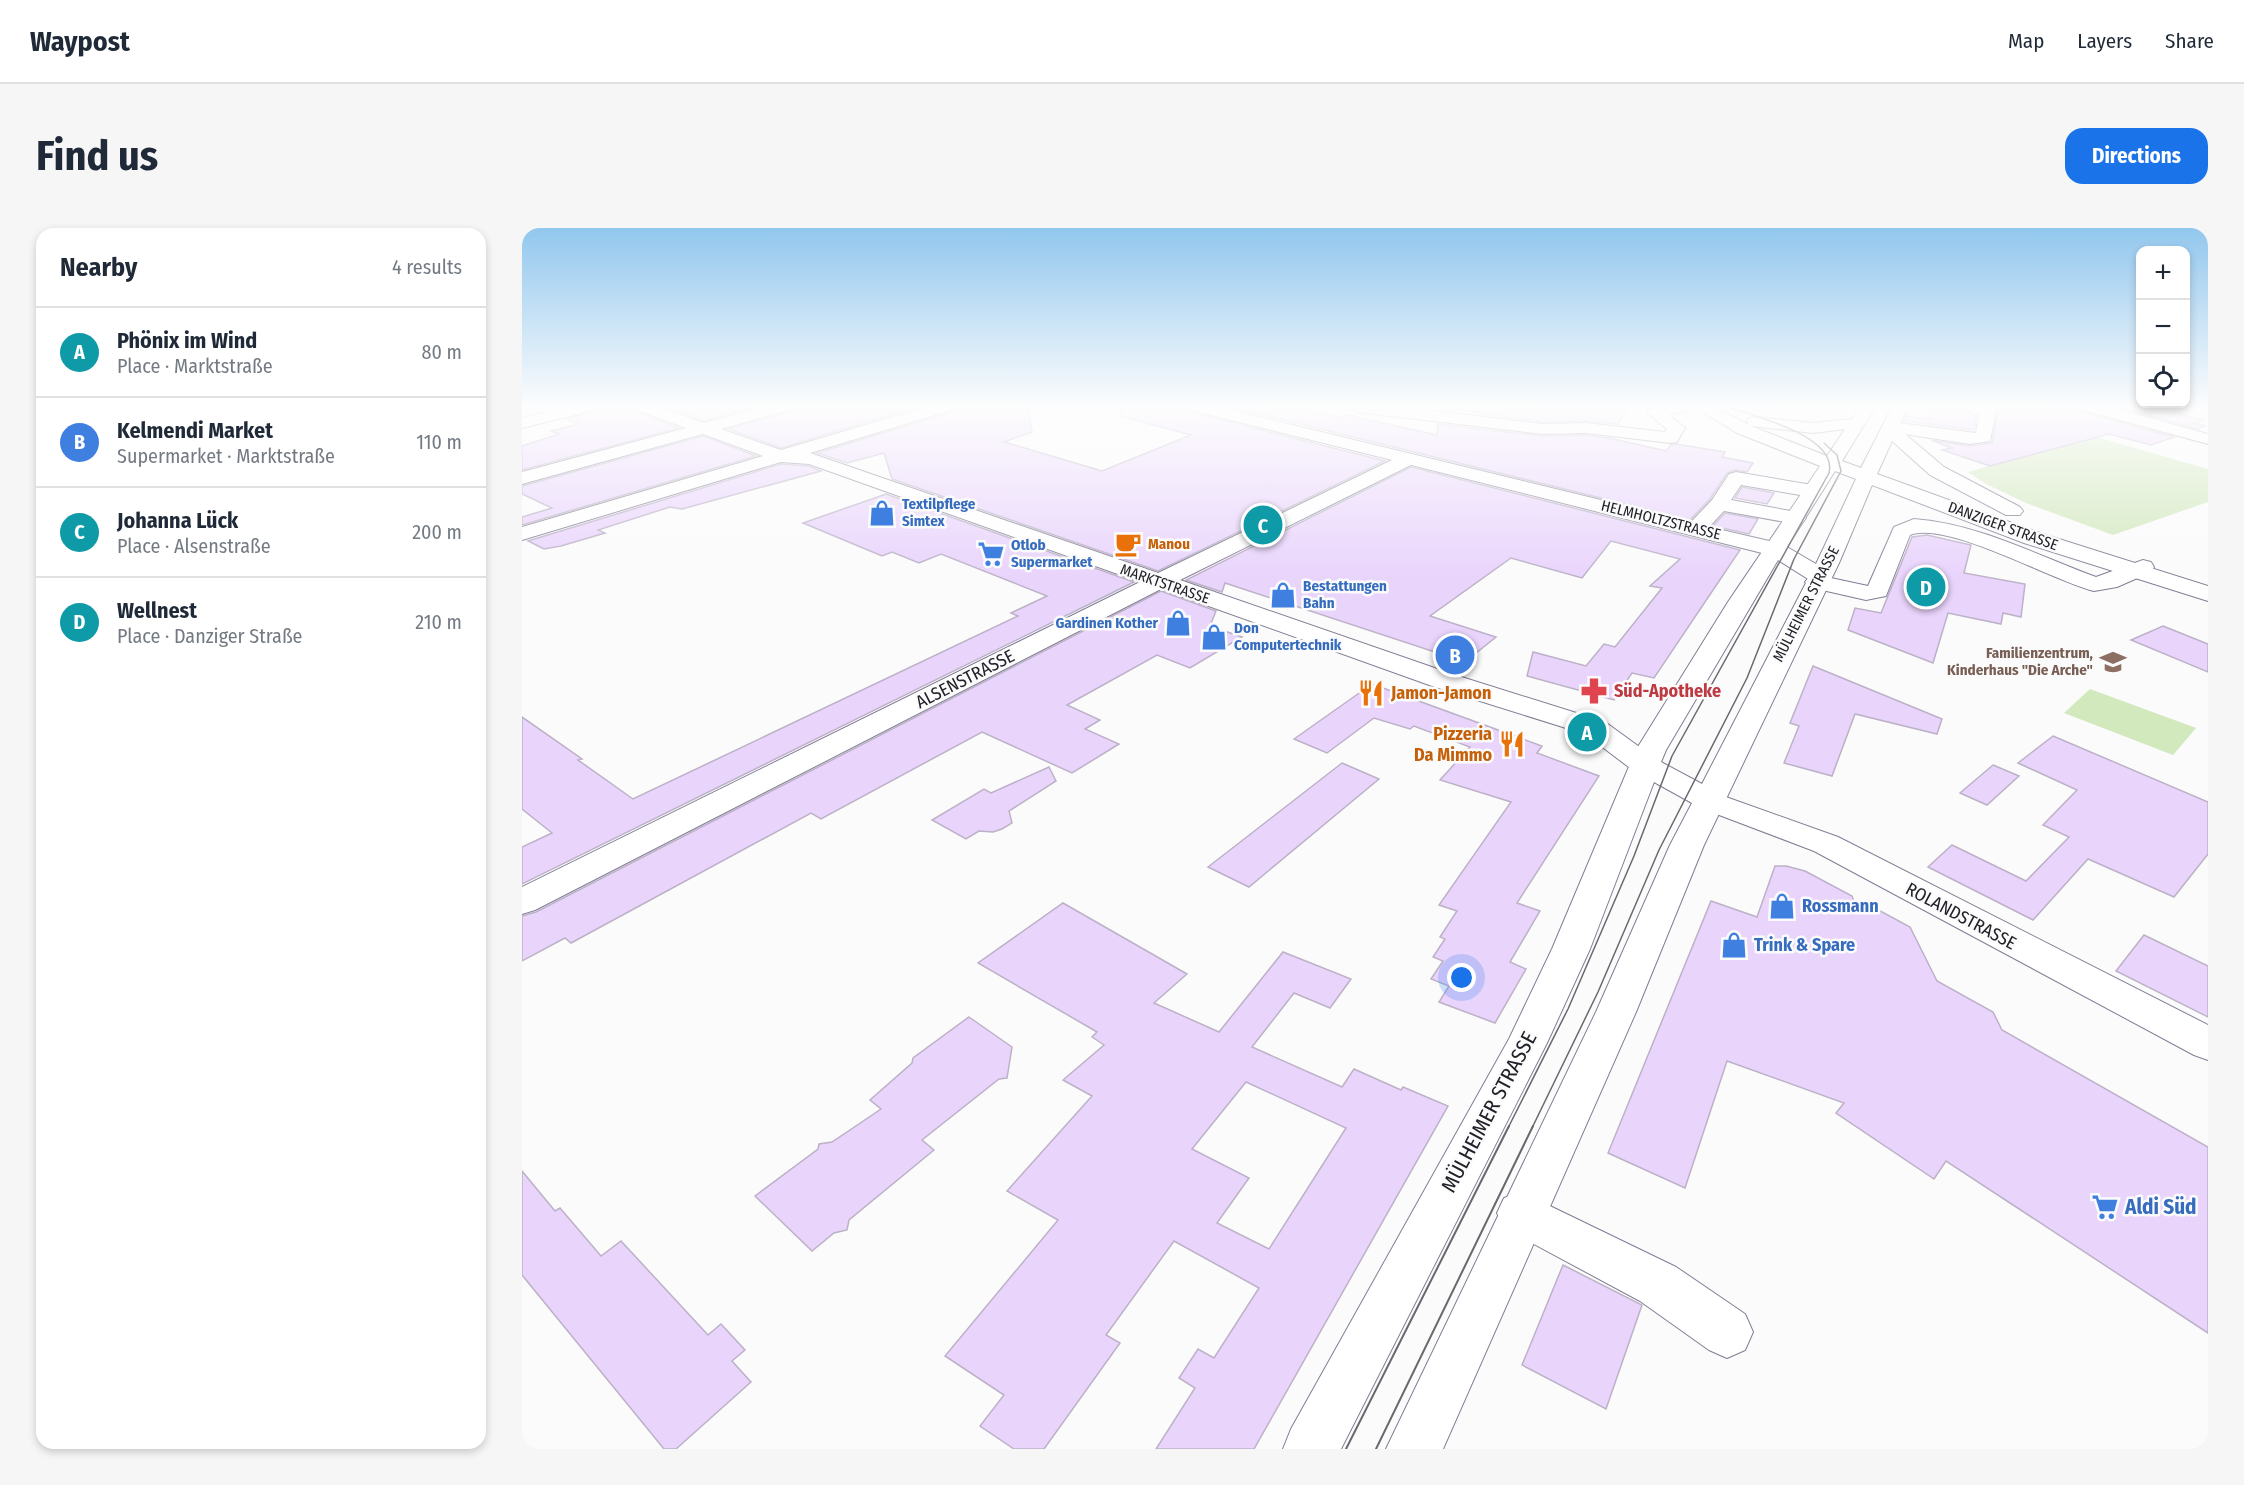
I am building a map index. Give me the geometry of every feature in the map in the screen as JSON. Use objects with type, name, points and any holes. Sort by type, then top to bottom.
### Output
[{"type":"main road","points":[[522,478],[574,464]]},
{"type":"main road","points":[[522,534],[759,464]]},
{"type":"main road","name":"MARKTSTRASSE","points":[[825,464],[1442,680],[1595,728],[1645,765]]},
{"type":"main road","name":"ALSENSTRASSE","points":[[522,902],[1158,582],[1399,464]]},
{"type":"main road","name":"HELMHOLTZSTRASSE","points":[[1429,464],[1774,549],[1794,559],[1819,580]]},
{"type":"main road","name":"MÜLHEIMER STRASSE","points":[[1311,1449],[1527,1043],[1575,939],[1645,765],[1676,707],[1774,549],[1831,464]]},
{"type":"main road","name":"DANZIGER STRASSE","points":[[1849,464],[2031,538],[2138,569],[2208,594]]},
{"type":"main road","name":"MÜLHEIMER STRASSE","points":[[1414,1449],[1521,1213],[1616,1012],[1687,845],[1836,547],[1850,510],[1873,464]]},
{"type":"main road","points":[[1928,464],[1946,477],[2055,531]]},
{"type":"main road","name":"DANZIGER STRASSE","points":[[1870,471],[1920,481],[2055,531],[2138,569]]},
{"type":"main road","points":[[1696,529],[1719,504],[1736,478],[1812,491]]},
{"type":"main road","points":[[1850,510],[1879,504],[1916,502],[1962,511]]},
{"type":"main road","points":[[1719,504],[1796,518]]},
{"type":"main road","points":[[1819,580],[1866,593],[1878,591],[1901,531],[1910,526],[1932,526],[1958,531],[2094,584],[2109,582],[2138,569]]},
{"type":"main road","points":[[1645,765],[1709,800]]},
{"type":"main road","name":"ROLANDSTRASSE","points":[[1709,800],[1826,844],[2208,1044]]},
{"type":"main road","points":[[1521,1213],[1658,1284],[1727,1332]]},
{"type":"green space","points":[[1997,464],[2191,464],[2208,469],[2208,502],[2113,535],[2026,503],[1986,484],[1968,472]]},
{"type":"green space","points":[[2090,689],[2196,728],[2173,755],[2064,713]]},
{"type":"building","points":[[522,464],[545,464],[522,470]]},
{"type":"building","points":[[602,464],[729,464],[522,525],[522,517],[552,508],[522,494],[522,486]]},
{"type":"building","points":[[781,464],[809,466],[821,471],[682,509],[670,507],[598,530],[605,533],[561,546],[544,549],[528,541]]},
{"type":"building","points":[[887,464],[1078,464],[1102,471],[1119,464],[1379,464],[1158,571],[892,479]]},
{"type":"building","points":[[1462,464],[1752,464],[1747,472],[1735,470],[1727,473],[1710,499],[1690,520]]},
{"type":"building","points":[[1411,467],[1740,550],[1654,678],[1632,673],[1614,700],[1527,676],[1533,652],[1586,666],[1604,644],[1615,647],[1662,588],[1650,586],[1680,559],[1611,541],[1582,578],[1511,558],[1430,616],[1496,637],[1465,662],[1225,583],[1222,592],[1186,580]]},
{"type":"building","points":[[1742,487],[1774,493],[1767,504],[1735,498]]},
{"type":"building","points":[[886,494],[1134,582],[522,884],[522,847],[552,833],[522,809],[522,717],[582,759],[578,760],[633,799],[1018,616],[1011,613],[1047,596],[941,554],[919,563],[892,552],[882,556],[803,523]]},
{"type":"building","points":[[1725,513],[1758,519],[1749,534],[1713,526]]},
{"type":"building","points":[[1927,535],[1971,545],[1964,573],[2025,584],[2021,617],[2003,613],[2001,624],[1948,613],[1933,663],[1848,630],[1855,608],[1881,613],[1912,537]]},
{"type":"building","points":[[1161,591],[1216,611],[1210,626],[1242,637],[1190,668],[1157,655],[1067,705],[1100,720],[1085,729],[1119,744],[1072,773],[982,732],[821,819],[811,813],[571,943],[565,938],[522,961],[522,916],[536,912]]},
{"type":"building","points":[[2163,626],[2208,644],[2208,672],[2131,640]]},
{"type":"building","points":[[1813,666],[1942,719],[1937,734],[1855,714],[1832,776],[1784,763],[1799,726],[1790,723]]},
{"type":"building","points":[[1372,684],[1542,746],[1537,753],[1599,776],[1517,903],[1540,911],[1510,962],[1526,969],[1495,1023],[1439,1002],[1449,986],[1431,979],[1443,961],[1433,957],[1445,939],[1440,937],[1457,911],[1439,905],[1511,802],[1440,780],[1470,747],[1414,726],[1410,729],[1374,718],[1327,753],[1294,739]]},
{"type":"building","points":[[2053,736],[2208,802],[2208,854],[2174,897],[2088,859],[2033,920],[1928,867],[1952,845],[2026,881],[2069,837],[2043,825],[2077,790],[2018,763]]},
{"type":"building","points":[[1342,763],[1379,779],[1249,887],[1208,867]]},
{"type":"building","points":[[1993,765],[2019,776],[1987,805],[1960,793]]},
{"type":"building","points":[[1049,767],[1056,781],[1009,811],[1012,823],[1002,829],[993,832],[979,831],[966,839],[932,820],[984,789],[991,793]]},
{"type":"building","points":[[1775,866],[1786,866],[1805,871],[1852,896],[1856,906],[1873,907],[1910,927],[1937,981],[1993,1012],[2002,1030],[2208,1147],[2208,1333],[1946,1161],[1934,1179],[1836,1113],[1844,1103],[1727,1061],[1685,1188],[1608,1153],[1711,901],[1757,917]]},
{"type":"building","points":[[1063,903],[1187,974],[1154,1003],[1219,1032],[1283,952],[1351,979],[1330,1008],[1294,993],[1252,1047],[1342,1087],[1354,1069],[1401,1090],[1403,1087],[1448,1106],[1254,1449],[1156,1449],[1195,1388],[1179,1378],[1198,1349],[1214,1358],[1259,1288],[1174,1241],[1106,1335],[1120,1343],[1044,1449],[1014,1449],[980,1426],[1004,1395],[945,1356],[1058,1220],[1007,1191],[1092,1096],[1063,1080],[1104,1045],[1092,1037],[1097,1032],[978,963]],"holes":[[[1246,1082],[1346,1128],[1269,1249],[1217,1223],[1249,1178],[1192,1149]]]},
{"type":"building","points":[[2144,935],[2208,966],[2208,1017],[2116,971]]},
{"type":"building","points":[[969,1017],[1012,1047],[1007,1078],[999,1079],[922,1140],[934,1150],[849,1220],[847,1230],[834,1233],[812,1251],[755,1196],[818,1149],[819,1144],[832,1142],[881,1109],[870,1100],[912,1063],[913,1058]]},
{"type":"building","points":[[522,1171],[555,1211],[560,1208],[601,1256],[621,1241],[708,1335],[721,1324],[745,1350],[732,1361],[751,1382],[676,1449],[664,1449],[522,1275]]},
{"type":"building","points":[[1563,1265],[1642,1305],[1606,1409],[1522,1365]]},
{"type":"tram line","points":[[1508,1128],[1568,1009],[1634,856],[1672,756],[1829,473],[1828,464]]},
{"type":"tram line","points":[[1532,1128],[1598,992],[1659,850],[1747,678],[1794,559],[1841,471],[1839,464]]},
{"type":"tram line","points":[[1346,1449],[1509,1126]]},
{"type":"tram line","points":[[1376,1449],[1533,1126]]},
{"type":"place","name":"Textilpflege Simtex","points":[[882,513]]},
{"type":"place","name":"Johanna Lück","points":[[1263,525]]},
{"type":"place","name":"Manou","points":[[1128,544]]},
{"type":"place","name":"Otlob Supermarket","points":[[991,554]]},
{"type":"place","name":"Wellnest","points":[[1926,587]]},
{"type":"place","name":"Bestattungen Bahn","points":[[1283,595]]},
{"type":"place","name":"Gardinen Kother","points":[[1178,623]]},
{"type":"place","name":"Don Computertechnik","points":[[1214,637]]},
{"type":"place","name":"Kelmendi Market","points":[[1455,655]]},
{"type":"place","name":"Familienzentrum, Kinderhaus \"Die Arche\"","points":[[2113,662]]},
{"type":"place","name":"Süd-Apotheke","points":[[1594,691]]},
{"type":"place","name":"Jamon-Jamon","points":[[1371,693]]},
{"type":"place","name":"Phönix im Wind","points":[[1587,732]]},
{"type":"place","name":"Pizzeria Da Mimmo","points":[[1512,744]]},
{"type":"place","name":"Rossmann","points":[[1782,906]]},
{"type":"place","name":"Trink & Spare","points":[[1734,945]]},
{"type":"place","name":"Aldi Süd","points":[[2105,1207]]}]
